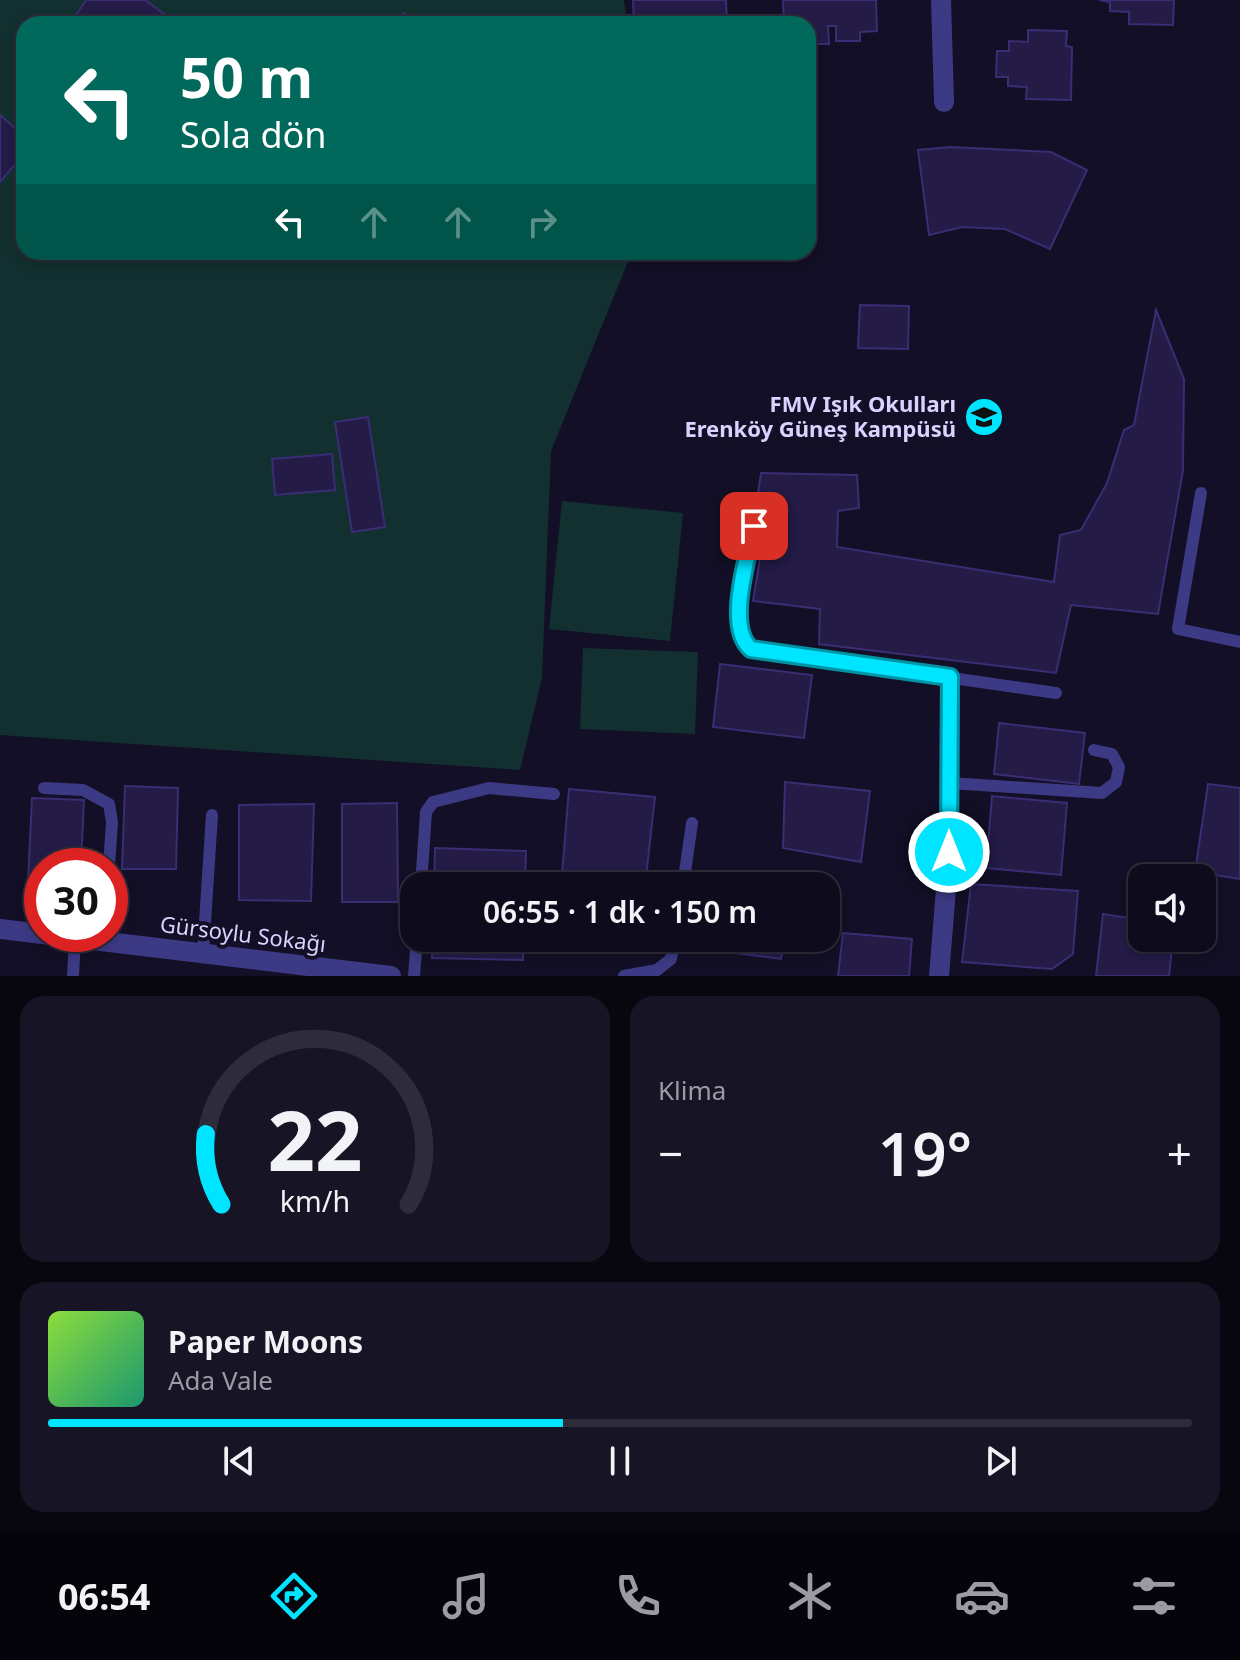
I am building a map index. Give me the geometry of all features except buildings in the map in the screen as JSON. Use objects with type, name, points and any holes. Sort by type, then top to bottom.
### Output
[{"type":"street","points":[[941,0],[944,102]]},
{"type":"street","points":[[939,976],[949,852],[950,677]]},
{"type":"street","name":"Gürsoylu Sokağı","points":[[0,929],[24,932]]},
{"type":"street","name":"Gürsoylu Sokağı","points":[[128,942],[203,953],[273,969],[391,976]]},
{"type":"lane","points":[[1201,493],[1178,629],[1240,642]]},
{"type":"lane","points":[[754,526],[738,619],[739,635],[751,649],[1056,693]]},
{"type":"lane","points":[[950,783],[1102,793],[1113,787],[1119,767],[1112,754],[1094,750]]},
{"type":"lane","points":[[44,788],[83,790],[109,804],[112,809],[110,848]]},
{"type":"lane","points":[[422,872],[426,812],[433,802],[489,788],[554,794]]},
{"type":"lane","points":[[203,953],[212,815]]},
{"type":"lane","points":[[685,872],[692,823]]},
{"type":"lane","points":[[73,976],[74,952]]},
{"type":"lane","points":[[414,976],[416,952]]},
{"type":"lane","points":[[624,976],[657,970],[671,959],[672,952]]},
{"type":"green space","points":[[0,0],[624,0],[626,16],[16,16],[16,260],[629,260],[551,451],[542,678],[520,770],[0,735]]},
{"type":"green space","points":[[562,501],[683,513],[670,641],[549,629]]},
{"type":"green space","points":[[583,648],[698,652],[695,734],[580,729]]},
{"type":"place","name":"FMV Işık Okulları Erenköy Güneş Kampüsü","points":[[984,417]]},
{"type":"route","points":[[754,526],[738,619],[739,635],[751,649],[950,677],[949,852]]}]
